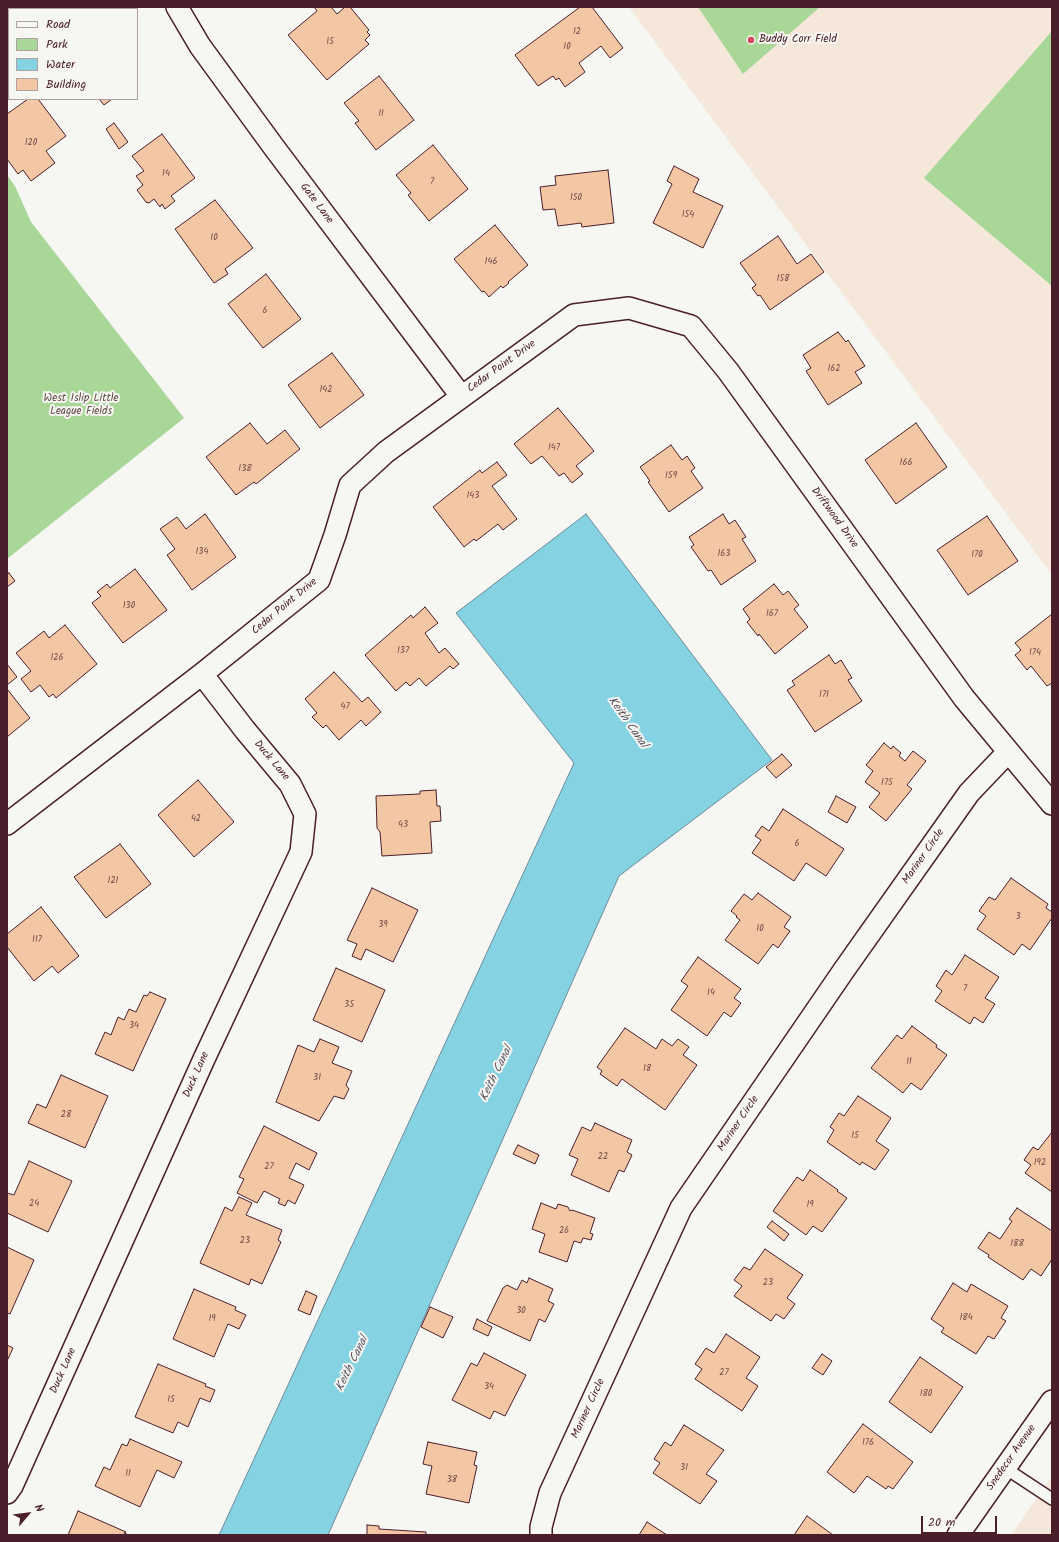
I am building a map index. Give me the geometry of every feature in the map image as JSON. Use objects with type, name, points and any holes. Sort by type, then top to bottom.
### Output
[{"type":"street","name":"Gate Lane","points":[[177,7],[200,46],[268,140],[461,396]]},
{"type":"street","name":"Driftwood Drive","points":[[574,315],[629,308],[690,326],[728,371],[959,692],[1052,804]]},
{"type":"street","name":"Cedar Point Drive","points":[[7,824],[202,674],[320,580],[350,485],[386,452],[574,315]]},
{"type":"street","name":"Duck Lane","points":[[7,1492],[16,1478],[204,1059],[301,852],[305,814],[290,784],[245,730],[202,674]]},
{"type":"street","name":"Mariner Circle","points":[[541,1535],[541,1527],[550,1493],[681,1208],[844,970],[969,793],[1008,752]]},
{"type":"street","name":"Snedecor Avenue","points":[[958,1535],[1052,1401]]},
{"type":"lane","points":[[1005,1468],[1052,1499]]},
{"type":"shaded area","points":[[629,7],[1052,7],[1052,575]]},
{"type":"shaded area","points":[[1052,1476],[1052,1535],[1011,1535]]},
{"type":"green space","name":"Buddy Corr Field","points":[[698,7],[820,7],[743,74]]},
{"type":"green space","points":[[1052,31],[1052,286],[924,178]]},
{"type":"green space","name":"West Islip Little League Fields","points":[[7,175],[15,186],[31,222],[184,418],[7,559]]},
{"type":"water","name":"Keith Canal","points":[[586,514],[772,760],[619,876],[328,1535],[219,1535],[574,763],[456,613]]},
{"type":"building","points":[[314,7],[331,7],[337,14],[345,7],[350,7],[369,30],[367,32],[370,35],[365,40],[369,44],[327,80],[288,35],[317,11]]},
{"type":"building","points":[[580,7],[592,7],[623,48],[610,58],[601,46],[579,63],[585,72],[565,87],[559,78],[556,80],[553,76],[538,86],[515,55]]},
{"type":"building","points":[[379,76],[414,120],[376,150],[355,123],[359,121],[344,103]]},
{"type":"building","points":[[27,100],[39,100],[66,136],[46,151],[55,163],[31,181],[23,170],[18,174],[7,159],[7,114]]},
{"type":"building","points":[[100,100],[111,100],[104,105]]},
{"type":"building","points":[[114,123],[128,142],[119,149],[106,129]]},
{"type":"building","points":[[162,134],[195,178],[171,196],[175,201],[165,209],[162,204],[160,207],[154,199],[149,203],[146,202],[137,190],[143,185],[136,176],[144,171],[132,156]]},
{"type":"building","points":[[433,145],[468,189],[429,221],[408,195],[411,193],[396,175]]},
{"type":"building","points":[[674,166],[699,179],[693,192],[723,206],[703,248],[653,223],[672,184],[667,181]]},
{"type":"building","points":[[608,170],[614,223],[582,227],[581,223],[558,226],[555,209],[543,210],[540,187],[556,185],[555,176]]},
{"type":"building","points":[[215,200],[253,248],[225,269],[228,274],[214,283],[175,229]]},
{"type":"building","points":[[495,225],[528,265],[503,288],[501,286],[489,297],[484,291],[482,292],[454,259]]},
{"type":"building","points":[[778,236],[797,264],[811,254],[824,272],[770,310],[760,295],[758,296],[752,288],[756,285],[740,263]]},
{"type":"building","points":[[266,274],[301,319],[263,348],[228,304]]},
{"type":"building","points":[[838,332],[846,342],[848,340],[865,366],[855,372],[862,383],[828,405],[806,371],[811,368],[803,355]]},
{"type":"building","points":[[332,353],[364,395],[320,428],[288,385]]},
{"type":"building","points":[[558,408],[594,451],[576,466],[583,474],[572,483],[564,473],[559,476],[542,456],[531,464],[514,444]]},
{"type":"building","points":[[250,423],[267,444],[285,430],[300,449],[256,484],[254,482],[236,495],[206,457]]},
{"type":"building","points":[[916,423],[947,467],[896,504],[865,460]]},
{"type":"building","points":[[671,445],[682,460],[687,456],[695,468],[691,471],[703,488],[669,512],[648,482],[650,481],[640,467]]},
{"type":"building","points":[[497,462],[507,475],[492,486],[517,519],[503,530],[498,524],[476,541],[474,539],[464,547],[433,507],[480,470],[482,473]]},
{"type":"building","points":[[205,514],[236,557],[192,590],[167,555],[175,549],[160,529],[177,517],[186,529]]},
{"type":"building","points":[[723,514],[729,524],[735,520],[746,537],[742,539],[756,561],[721,585],[711,570],[708,571],[691,547],[694,545],[689,537]]},
{"type":"building","points":[[987,516],[1018,561],[968,595],[937,550]]},
{"type":"building","points":[[135,569],[167,610],[123,643],[92,603],[101,596],[97,592],[107,584],[110,588]]},
{"type":"building","points":[[9,573],[15,581],[7,587],[7,574]]},
{"type":"building","points":[[774,584],[783,595],[788,591],[799,605],[794,609],[808,627],[775,654],[747,622],[750,619],[743,609]]},
{"type":"building","points":[[425,607],[438,623],[425,633],[439,653],[445,648],[459,664],[453,669],[450,666],[426,686],[419,678],[410,686],[406,682],[396,691],[365,655],[411,615],[413,618]]},
{"type":"building","points":[[1052,614],[1052,683],[1047,686],[1031,666],[1027,670],[1015,655],[1021,650],[1015,643]]},
{"type":"building","points":[[65,625],[97,664],[56,698],[53,694],[49,697],[40,685],[31,692],[21,679],[31,671],[16,653],[44,631],[49,638]]},
{"type":"building","points":[[829,655],[835,664],[841,660],[852,678],[848,680],[862,701],[815,732],[787,690],[795,685],[792,681]]},
{"type":"building","points":[[7,664],[17,677],[7,685]]},
{"type":"building","points":[[334,672],[362,702],[368,697],[381,712],[366,726],[361,720],[339,740],[326,725],[323,728],[312,717],[317,713],[305,699]]},
{"type":"building","points":[[7,689],[30,718],[7,737]]},
{"type":"building","points":[[884,743],[891,749],[893,746],[901,753],[899,756],[905,761],[913,751],[926,761],[907,785],[912,789],[886,821],[869,807],[880,793],[865,782],[873,771],[866,765]]},
{"type":"building","points":[[782,754],[792,765],[776,778],[766,767]]},
{"type":"building","points":[[198,780],[234,822],[194,857],[158,815]]},
{"type":"building","points":[[436,790],[437,806],[440,806],[441,821],[430,822],[432,853],[382,856],[380,832],[377,828],[376,796],[420,794],[420,791]]},
{"type":"building","points":[[836,796],[856,807],[847,823],[828,812]]},
{"type":"building","points":[[783,809],[844,849],[826,876],[806,863],[794,881],[752,853],[761,840],[755,836],[762,826],[769,831]]},
{"type":"building","points":[[120,844],[151,884],[106,918],[74,877]]},
{"type":"building","points":[[1011,878],[1048,904],[1046,908],[1052,912],[1052,918],[1030,950],[1022,944],[1014,955],[977,929],[986,916],[979,911],[989,897],[995,900]]},
{"type":"building","points":[[372,888],[418,910],[393,962],[366,949],[361,960],[352,956],[357,944],[347,940]]},
{"type":"building","points":[[758,893],[791,917],[784,927],[790,931],[778,948],[773,944],[758,964],[725,940],[740,920],[731,911],[744,894],[752,900]]},
{"type":"building","points":[[41,907],[79,956],[58,973],[52,966],[34,981],[7,947],[7,934]]},
{"type":"building","points":[[965,955],[999,977],[985,998],[995,1004],[983,1023],[974,1017],[970,1024],[935,1001],[942,991],[936,986],[946,970],[952,975]]},
{"type":"building","points":[[698,957],[741,989],[734,998],[741,1003],[731,1017],[724,1012],[707,1036],[671,1010],[688,986],[681,981]]},
{"type":"building","points":[[336,968],[385,990],[362,1042],[313,1020]]},
{"type":"building","points":[[150,992],[166,999],[133,1071],[95,1054],[105,1032],[111,1035],[118,1017],[124,1020],[129,1009],[136,1012],[144,995],[147,996]]},
{"type":"building","points":[[912,1026],[937,1045],[936,1047],[947,1055],[921,1090],[911,1083],[903,1093],[871,1068],[897,1035],[902,1039]]},
{"type":"building","points":[[625,1028],[656,1049],[662,1039],[672,1046],[678,1039],[689,1047],[683,1055],[697,1065],[665,1110],[622,1079],[617,1086],[600,1074],[602,1071],[597,1067]]},
{"type":"building","points":[[320,1039],[339,1047],[332,1063],[352,1071],[346,1085],[349,1089],[344,1099],[334,1096],[319,1121],[276,1102],[298,1045],[314,1052]]},
{"type":"building","points":[[61,1075],[108,1096],[85,1148],[28,1123],[37,1104],[46,1108]]},
{"type":"building","points":[[858,1096],[891,1118],[876,1141],[889,1150],[875,1170],[862,1162],[860,1165],[827,1142],[834,1130],[830,1127],[839,1113],[844,1116]]},
{"type":"building","points":[[595,1123],[632,1140],[627,1152],[632,1155],[624,1172],[619,1170],[609,1192],[571,1175],[578,1159],[569,1155],[582,1127],[591,1131]]},
{"type":"building","points":[[264,1126],[317,1153],[309,1170],[296,1163],[289,1178],[304,1185],[295,1204],[288,1200],[285,1206],[278,1203],[280,1199],[264,1191],[257,1203],[237,1193],[244,1179],[239,1177]]},
{"type":"building","points":[[1052,1132],[1052,1192],[1025,1173],[1031,1165],[1024,1160],[1033,1147],[1038,1150]]},
{"type":"building","points":[[518,1145],[539,1155],[535,1164],[513,1154]]},
{"type":"building","points":[[29,1161],[72,1181],[48,1232],[7,1213],[7,1193],[14,1195]]},
{"type":"building","points":[[810,1170],[847,1198],[822,1232],[813,1226],[806,1235],[773,1211],[797,1177],[803,1181]]},
{"type":"building","points":[[239,1197],[252,1203],[246,1215],[282,1230],[278,1240],[281,1242],[262,1284],[251,1279],[249,1285],[200,1263],[225,1207],[232,1211]]},
{"type":"building","points":[[541,1203],[556,1209],[558,1204],[568,1207],[570,1211],[572,1210],[595,1218],[590,1233],[593,1234],[591,1240],[583,1238],[581,1243],[574,1241],[567,1262],[539,1252],[545,1234],[532,1229]]},
{"type":"building","points":[[1017,1208],[1052,1231],[1052,1259],[1041,1276],[1031,1269],[1023,1280],[988,1257],[989,1255],[978,1248],[989,1232],[1000,1239],[1012,1221],[1009,1219]]},
{"type":"building","points":[[772,1221],[789,1234],[784,1241],[767,1227]]},
{"type":"building","points":[[7,1247],[34,1260],[10,1314],[7,1313]]},
{"type":"building","points":[[765,1249],[803,1275],[787,1298],[795,1304],[784,1319],[776,1314],[771,1321],[734,1296],[742,1286],[734,1280],[744,1267],[750,1270]]},
{"type":"building","points":[[529,1278],[553,1289],[548,1301],[554,1304],[545,1322],[539,1319],[530,1341],[487,1321],[503,1288],[507,1285],[517,1290],[522,1280],[527,1283]]},
{"type":"building","points":[[953,1283],[967,1292],[971,1284],[1008,1306],[1001,1318],[1006,1321],[994,1339],[988,1336],[976,1354],[941,1332],[944,1328],[931,1319]]},
{"type":"building","points":[[194,1289],[236,1307],[235,1310],[246,1315],[239,1329],[228,1324],[214,1357],[173,1339]]},
{"type":"building","points":[[306,1291],[317,1296],[310,1315],[298,1310]]},
{"type":"building","points":[[430,1307],[453,1317],[443,1338],[421,1327]]},
{"type":"building","points":[[477,1319],[492,1327],[488,1336],[473,1329]]},
{"type":"building","points":[[726,1334],[760,1357],[746,1378],[758,1386],[742,1411],[695,1379],[702,1369],[695,1364],[706,1348],[714,1353]]},
{"type":"building","points":[[7,1345],[13,1348],[7,1361]]},
{"type":"building","points":[[484,1353],[526,1375],[505,1416],[494,1411],[490,1419],[452,1400],[471,1363],[477,1366]]},
{"type":"building","points":[[822,1354],[832,1361],[823,1375],[812,1368]]},
{"type":"building","points":[[920,1357],[963,1387],[931,1433],[889,1402]]},
{"type":"building","points":[[158,1364],[206,1384],[205,1386],[215,1390],[210,1402],[200,1398],[188,1427],[178,1422],[173,1433],[135,1417]]},
{"type":"building","points":[[863,1424],[913,1462],[893,1489],[888,1486],[886,1489],[867,1476],[854,1493],[827,1472]]},
{"type":"building","points":[[684,1425],[724,1450],[706,1474],[717,1481],[700,1504],[653,1473],[660,1463],[654,1459],[665,1442],[671,1446]]},
{"type":"building","points":[[130,1439],[182,1462],[174,1478],[157,1470],[140,1507],[95,1486],[104,1467],[110,1470],[122,1444],[127,1446]]},
{"type":"building","points":[[428,1442],[477,1452],[474,1465],[477,1466],[469,1503],[426,1494],[432,1466],[423,1464]]},
{"type":"building","points":[[78,1511],[126,1532],[124,1533],[129,1535],[68,1535]]},
{"type":"building","points":[[807,1516],[833,1535],[794,1535]]},
{"type":"building","points":[[647,1522],[667,1535],[639,1535]]},
{"type":"building","points":[[367,1525],[379,1526],[379,1529],[426,1532],[426,1535],[367,1535]]},
{"type":"place","name":"Buddy Corr Field","points":[[751,40]]}]
